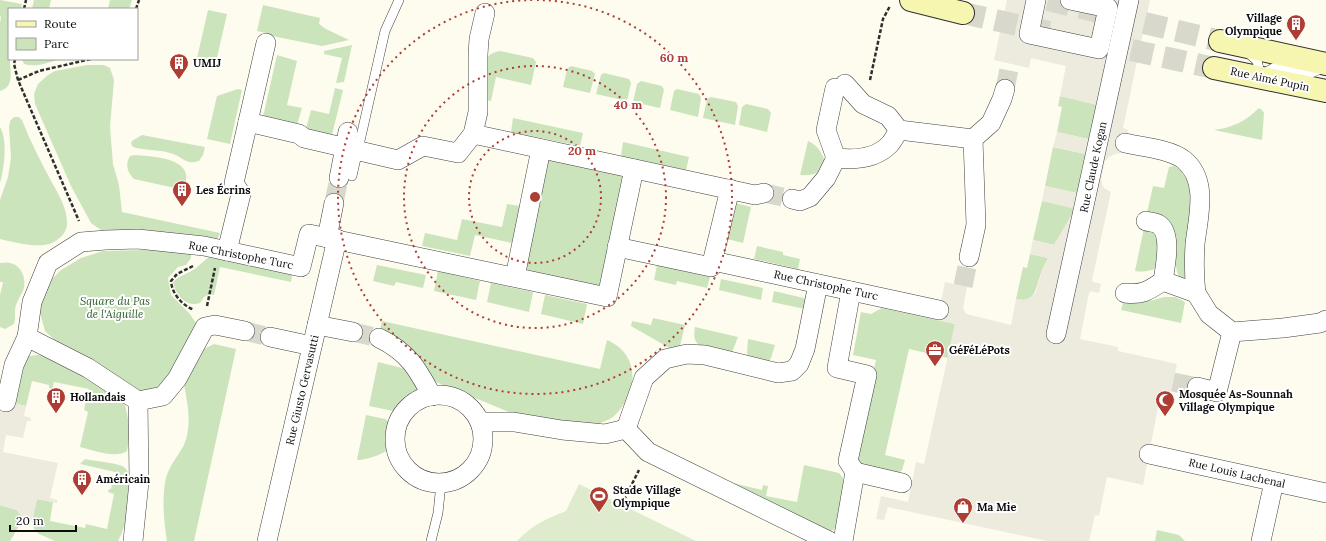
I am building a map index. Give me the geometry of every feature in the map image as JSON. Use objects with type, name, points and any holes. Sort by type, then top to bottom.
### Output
[{"type":"street","points":[[911,0],[963,13]]},
{"type":"street","points":[[1036,0],[1029,34],[1099,49],[1108,8],[1070,0]]},
{"type":"street","name":"Rue Claude Kogan","points":[[1056,334],[1129,0]]},
{"type":"street","points":[[248,122],[299,134],[304,138],[350,143],[398,160],[423,146],[458,153],[473,134],[478,112],[479,44],[485,13]]},
{"type":"street","points":[[1220,41],[1326,64]]},
{"type":"street","points":[[228,250],[240,194],[234,183],[266,44]]},
{"type":"street","name":"Rue Aimé Pupin","points":[[1214,68],[1326,91]]},
{"type":"street","points":[[792,199],[800,201],[810,197],[826,178],[836,158],[826,130],[840,86],[863,104],[888,116],[899,130],[972,139],[991,123],[1005,89]]},
{"type":"street","points":[[836,158],[849,159],[874,155],[889,145],[899,130]]},
{"type":"street","points":[[473,134],[730,190],[755,195],[764,193]]},
{"type":"street","points":[[969,257],[976,225],[972,139]]},
{"type":"street","points":[[346,177],[350,143]]},
{"type":"street","points":[[1125,143],[1170,153],[1184,160],[1194,172],[1200,194],[1199,221],[1195,244],[1194,276],[1196,293],[1209,314],[1232,332],[1283,328],[1320,323],[1326,320]]},
{"type":"street","points":[[515,277],[541,149]]},
{"type":"street","name":"Rue Christophe Turc","points":[[81,242],[138,239],[204,246],[301,267],[309,234],[607,297],[634,169]]},
{"type":"street","points":[[713,261],[730,190]]},
{"type":"street","name":"Rue Giusto Gervasutti","points":[[267,541],[317,325],[332,238],[334,203]]},
{"type":"street","points":[[1125,292],[1137,294],[1147,292],[1163,281],[1166,258],[1166,234],[1159,225],[1146,221]]},
{"type":"street","points":[[5,395],[14,365],[27,337],[32,302],[48,263],[81,242]]},
{"type":"street","name":"Rue Christophe Turc","points":[[617,247],[711,267],[713,261],[939,310]]},
{"type":"street","points":[[1163,281],[1196,293]]},
{"type":"street","points":[[626,429],[644,378],[665,359],[686,354],[699,355],[778,373],[792,371],[798,364],[805,349],[818,284]]},
{"type":"street","points":[[843,541],[855,472],[848,461],[867,375],[837,368],[851,291]]},
{"type":"street","points":[[27,337],[88,368],[138,401],[163,396],[177,379],[206,327],[215,325],[245,331]]},
{"type":"street","points":[[317,325],[352,332]]},
{"type":"street","points":[[1197,388],[1217,392],[1232,332]]},
{"type":"street","points":[[270,337],[312,346]]},
{"type":"street","points":[[378,338],[392,344],[407,356],[420,373],[432,396]]},
{"type":"street","points":[[432,396],[446,396],[461,400],[472,409],[480,422],[483,436],[483,450],[477,463],[468,474],[455,481],[441,484],[427,482],[413,476],[403,465],[397,451],[395,437],[398,422],[406,410],[418,401],[432,396]]},
{"type":"street","points":[[133,541],[139,482],[138,401]]},
{"type":"street","points":[[480,422],[514,422],[562,430],[605,434],[626,429]]},
{"type":"street","points":[[626,429],[648,452],[829,541]]},
{"type":"street","name":"Rue Louis Lachenal","points":[[1148,454],[1326,493]]},
{"type":"street","points":[[855,472],[902,483]]},
{"type":"street","points":[[1261,541],[1274,482]]},
{"type":"lane","points":[[350,143],[385,31],[400,0]]},
{"type":"lane","points":[[1241,45],[1257,60],[1262,78]]},
{"type":"lane","points":[[1262,78],[1268,71],[1277,66],[1311,73],[1326,67]]},
{"type":"lane","points":[[431,541],[438,513],[441,484]]},
{"type":"path","points":[[863,104],[866,99],[883,19],[888,13],[893,0]]},
{"type":"path","points":[[15,60],[14,64],[18,80],[79,219],[81,242]]},
{"type":"path","points":[[18,80],[39,71],[87,60]]},
{"type":"path","points":[[204,246],[200,258],[193,266],[176,274],[171,280],[171,288],[177,298],[187,307],[206,315],[206,327]]},
{"type":"path","points":[[210,294],[216,266]]},
{"type":"path","points":[[624,500],[648,452]]},
{"type":"green space","points":[[0,0],[22,4],[21,8],[8,8],[8,60],[10,60],[11,78],[8,86],[0,91],[1,17]]},
{"type":"green space","points":[[34,0],[51,0],[49,8],[32,8]]},
{"type":"green space","points":[[110,0],[132,0],[129,8],[108,8]]},
{"type":"green space","points":[[263,5],[320,18],[319,24],[349,40],[322,46],[267,35],[266,33],[257,31]]},
{"type":"green space","points":[[208,10],[227,14],[216,62],[197,58]]},
{"type":"green space","points":[[352,45],[344,82],[336,83],[342,58],[324,54],[324,51]]},
{"type":"green space","points":[[500,51],[533,58],[536,62],[531,85],[496,77],[491,101],[486,100],[485,60],[488,56]]},
{"type":"green space","points":[[277,55],[297,61],[287,105],[302,108],[297,125],[263,117]]},
{"type":"green space","points":[[22,60],[57,60],[43,64],[24,64]]},
{"type":"green space","points":[[87,65],[104,65],[110,68],[114,80],[110,127],[113,164],[119,185],[122,212],[220,233],[218,238],[215,240],[112,233],[101,230],[91,223],[71,186],[35,104],[34,94],[38,84],[55,71]]},
{"type":"green space","points":[[571,66],[592,71],[595,74],[590,93],[563,87],[567,69]]},
{"type":"green space","points":[[604,73],[629,79],[631,83],[627,101],[596,94],[601,75]]},
{"type":"green space","points":[[641,81],[662,86],[664,90],[660,108],[633,102],[637,84]]},
{"type":"green space","points":[[335,88],[343,90],[331,139],[304,136],[311,110],[329,114]]},
{"type":"green space","points":[[238,89],[242,90],[230,144],[207,139],[217,96]]},
{"type":"green space","points":[[677,89],[699,94],[701,98],[698,117],[670,110],[674,91]]},
{"type":"green space","points":[[1060,96],[1098,105],[1093,140],[1057,132],[1062,107],[1058,106]]},
{"type":"green space","points":[[711,97],[736,102],[738,106],[735,125],[703,118],[707,99]]},
{"type":"green space","points":[[746,104],[768,109],[771,113],[767,132],[739,125],[742,107]]},
{"type":"green space","points":[[1259,108],[1264,113],[1262,140],[1214,130],[1227,128],[1238,123],[1249,117]]},
{"type":"green space","points":[[14,117],[19,117],[22,120],[67,216],[66,230],[59,239],[49,244],[31,245],[0,239],[0,200],[8,177],[11,158],[9,127],[10,121]]},
{"type":"green space","points":[[513,118],[583,133],[580,146],[511,132]]},
{"type":"green space","points":[[0,127],[5,147],[4,163],[0,183]]},
{"type":"green space","points":[[142,135],[205,147],[203,155],[199,161],[188,162],[168,152],[133,147],[131,144],[132,141]]},
{"type":"green space","points":[[808,141],[820,150],[826,165],[814,174],[800,175]]},
{"type":"green space","points":[[623,142],[689,157],[686,170],[621,156]]},
{"type":"green space","points":[[1053,147],[1090,155],[1081,194],[1045,186]]},
{"type":"green space","points":[[541,149],[634,169],[607,297],[515,277]]},
{"type":"green space","points":[[135,155],[164,158],[178,164],[183,168],[186,174],[184,190],[134,179],[128,171],[127,165],[130,156]]},
{"type":"green space","points":[[1174,166],[1182,171],[1189,181],[1194,195],[1187,279],[1182,280],[1177,272],[1174,255],[1147,213],[1153,186],[1164,188],[1169,167]]},
{"type":"green space","points":[[1042,201],[1076,208],[1054,245],[1033,240]]},
{"type":"green space","points":[[735,203],[751,207],[743,243],[727,239]]},
{"type":"green space","points":[[507,204],[520,206],[512,243],[475,235],[470,256],[422,246],[425,233],[457,240],[462,219],[502,227]]},
{"type":"green space","points":[[1144,228],[1155,233],[1161,242],[1157,267],[1152,270],[1141,272],[1135,271]]},
{"type":"green space","points":[[757,246],[783,252],[783,255],[800,259],[798,269],[754,259]]},
{"type":"green space","name":"Square du Pas de l'Aiguille","points":[[183,249],[191,252],[191,258],[186,265],[178,267],[168,278],[171,295],[189,313],[196,323],[192,341],[184,357],[156,392],[142,392],[95,362],[57,342],[45,331],[40,313],[41,298],[48,283],[61,270],[81,258],[103,251]]},
{"type":"green space","points":[[1030,254],[1048,258],[1033,295],[1027,299],[1016,299],[1023,267],[1027,268]]},
{"type":"green space","points":[[211,256],[293,271],[291,282],[220,267],[214,295],[210,294],[204,297],[200,303],[190,304],[179,296],[173,282],[196,268]]},
{"type":"green space","points":[[0,263],[9,263],[17,266],[22,272],[24,280],[24,288],[15,307],[14,324],[5,329],[0,327],[0,295],[3,282],[0,282]]},
{"type":"green space","points":[[377,265],[426,275],[423,288],[396,282],[394,286],[373,281]]},
{"type":"green space","points":[[657,265],[710,277],[707,288],[677,281],[676,285],[654,280]]},
{"type":"green space","points":[[438,271],[480,281],[476,300],[434,291]]},
{"type":"green space","points":[[721,279],[763,288],[761,300],[719,290]]},
{"type":"green space","points":[[491,283],[533,292],[529,312],[487,302]]},
{"type":"green space","points":[[774,291],[812,300],[805,309],[772,302]]},
{"type":"green space","points":[[545,295],[587,304],[583,324],[541,314]]},
{"type":"green space","points":[[1164,297],[1175,297],[1185,302],[1181,323],[1121,310],[1124,299],[1144,301]]},
{"type":"green space","points":[[882,308],[955,324],[948,358],[909,349],[885,455],[905,460],[902,470],[898,474],[854,462],[876,360],[853,355],[861,312],[871,314]]},
{"type":"green space","points":[[653,318],[685,325],[680,346],[671,349],[631,326],[632,321],[651,325]]},
{"type":"green space","points":[[382,321],[600,369],[607,340],[618,347],[626,355],[631,365],[631,387],[628,398],[613,417],[593,426],[511,413],[480,400],[455,392],[433,380],[379,335]]},
{"type":"green space","points":[[695,327],[738,337],[732,352],[699,345],[695,339]]},
{"type":"green space","points":[[748,339],[775,345],[769,361],[748,357]]},
{"type":"green space","points":[[214,344],[236,349],[194,541],[167,541],[164,512],[165,483],[170,468],[184,445],[189,423],[184,385],[204,349]]},
{"type":"green space","points":[[29,356],[52,356],[123,399],[129,425],[127,451],[111,454],[80,447],[88,412],[84,410],[89,389],[54,382],[52,389],[49,388],[49,385],[32,381],[26,406],[12,403],[22,363]]},
{"type":"green space","points":[[378,362],[406,369],[418,388],[410,402],[398,412],[369,406]]},
{"type":"green space","points":[[366,415],[385,419],[391,423],[394,440],[387,451],[366,459],[357,460]]},
{"type":"green space","points":[[85,459],[121,466],[124,467],[128,473],[130,481],[129,503],[124,526],[118,541],[55,541],[39,534],[34,529],[32,521],[37,499],[53,502],[50,521],[85,528],[86,524],[107,529],[114,494],[108,492],[109,489],[111,489],[115,472],[80,464]]},
{"type":"green space","points":[[804,465],[839,473],[843,478],[844,483],[836,528],[831,531],[733,488],[733,483],[762,490],[763,485],[768,486],[766,496],[797,502]]},
{"type":"green space","name":"Stade Village Olympique","points":[[579,484],[696,541],[517,541],[540,523],[566,511]]},
{"type":"green space","points":[[0,505],[17,510],[22,517],[19,526],[10,541],[0,541]]},
{"type":"green space","points":[[1157,530],[1179,535],[1185,541],[1155,541]]},
{"type":"shaded area","points":[[1007,0],[1150,0],[1123,128],[1128,130],[1123,153],[1115,154],[1105,161],[1101,178],[1104,188],[1111,192],[1092,280],[1093,282],[1101,284],[1099,293],[1091,291],[1089,293],[1080,339],[1118,347],[1118,351],[1177,364],[1169,399],[1160,397],[1143,485],[1107,477],[1099,516],[1095,515],[1089,541],[1047,541],[888,507],[884,520],[876,519],[881,496],[908,502],[916,462],[924,464],[955,324],[937,320],[945,282],[967,287],[963,308],[966,314],[1011,325],[1016,299],[1023,300],[1032,297],[1036,292],[1042,270],[1048,258],[1030,254],[1033,240],[1054,245],[1075,209],[1042,201],[1045,186],[1080,194],[1090,155],[1053,147],[1057,132],[1092,140],[1098,105],[1060,96],[1066,66],[1031,58],[1029,68],[994,60]]},
{"type":"shaded area","points":[[0,400],[26,406],[24,416],[31,418],[31,421],[27,421],[23,438],[6,435],[3,452],[58,463],[50,498],[57,500],[57,503],[37,499],[32,521],[21,519],[22,517],[17,510],[0,505]]},
{"type":"tunnel","points":[[1048,0],[1220,41]]},
{"type":"tunnel","points":[[963,13],[1049,32]]},
{"type":"tunnel","points":[[1099,43],[1214,68]]},
{"type":"tunnel","points":[[1005,89],[1010,64]]},
{"type":"tunnel","points":[[334,203],[339,178]]},
{"type":"tunnel","points":[[764,193],[792,199]]},
{"type":"tunnel","points":[[963,286],[969,257]]},
{"type":"tunnel","points":[[245,331],[270,337]]},
{"type":"tunnel","points":[[353,332],[379,338]]},
{"type":"tunnel","points":[[1173,382],[1197,387]]},
{"type":"place","name":"Village Olympique","points":[[1296,41]]},
{"type":"place","name":"UMIJ","points":[[179,80]]},
{"type":"place","name":"Les Écrins","points":[[182,207]]},
{"type":"place","name":"GéFéLéPots","points":[[935,367]]},
{"type":"place","name":"Hollandais","points":[[56,414]]},
{"type":"place","name":"Mosquée As-Sounnah Village Olympique","points":[[1165,417]]},
{"type":"place","name":"Américain","points":[[82,496]]},
{"type":"place","name":"Stade Village Olympique","points":[[599,513]]},
{"type":"place","name":"Ma Mie","points":[[963,524]]}]
